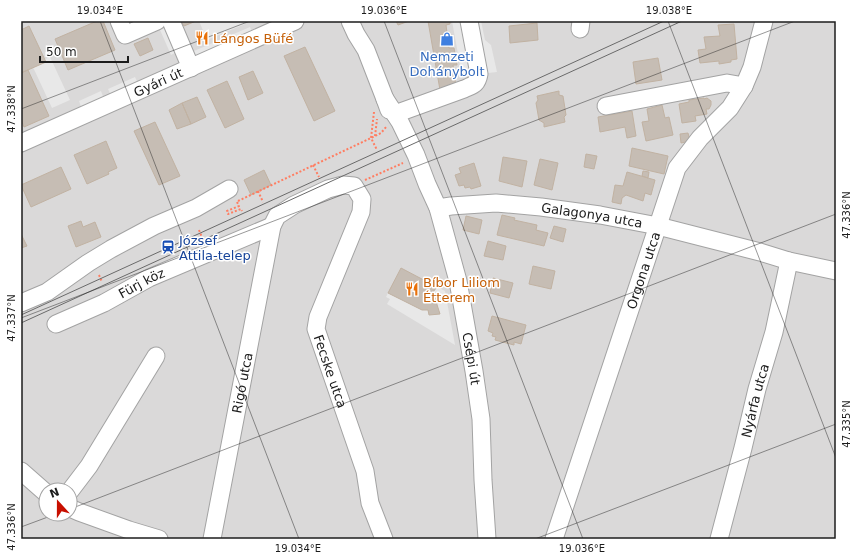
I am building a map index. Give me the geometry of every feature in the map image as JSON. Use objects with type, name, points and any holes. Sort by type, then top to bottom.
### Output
[{"type":"street","points":[[119,21],[125,35],[157,21]]},
{"type":"street","points":[[171,21],[191,68]]},
{"type":"street","name":"Gyári út","points":[[21,143],[295,21]]},
{"type":"street","name":"Csépi út","points":[[350,21],[366,50]]},
{"type":"street","name":"Csépi út","points":[[362,21],[366,50],[380,103],[416,155],[438,208],[458,281],[481,418],[487,539]]},
{"type":"street","points":[[391,120],[475,84],[478,80],[479,74],[469,21]]},
{"type":"street","name":"Orgona utca","points":[[554,539],[677,168],[700,138],[730,108],[744,86],[752,67],[764,21]]},
{"type":"street","points":[[606,106],[727,83],[744,86]]},
{"type":"street","name":"Csépi út","points":[[380,103],[393,123],[407,157],[427,184]]},
{"type":"street","name":"Fecske utca","points":[[272,226],[278,216],[294,205],[328,188],[343,185],[354,186],[362,199],[361,212],[318,317],[316,329],[365,471],[370,503],[384,539]]},
{"type":"street","points":[[21,303],[48,292],[88,263],[123,242],[154,226],[196,208],[232,198]]},
{"type":"street","name":"Galagonya utca","points":[[438,208],[496,204],[541,207],[600,215],[658,226],[760,252],[789,261],[836,271]]},
{"type":"street","name":"Fürj köz","points":[[56,324],[104,303],[149,278],[272,226]]},
{"type":"street","name":"Rigó utca","points":[[212,539],[272,226]]},
{"type":"street","name":"Nyárfa utca","points":[[719,539],[757,389],[774,332],[789,261]]},
{"type":"street","points":[[77,482],[89,466],[156,356]]},
{"type":"street","points":[[21,471],[38,486]]},
{"type":"street","points":[[78,512],[126,535],[159,539]]},
{"type":"path","points":[[376,150],[371,138],[380,103]]},
{"type":"path","points":[[375,136],[378,114]]},
{"type":"path","points":[[242,211],[241,209],[228,214],[227,211],[239,206],[232,198],[258,191],[371,138],[381,133],[391,120]]},
{"type":"path","points":[[379,173],[404,162]]},
{"type":"path","points":[[313,165],[319,176]]},
{"type":"path","points":[[258,191],[263,202]]},
{"type":"path","points":[[99,275],[102,282]]},
{"type":"shaded area","points":[[21,21],[836,21],[836,539],[21,539]]},
{"type":"shaded area","points":[[163,21],[183,49],[171,55],[157,23]]},
{"type":"shaded area","points":[[199,21],[244,21],[245,24],[207,40]]},
{"type":"shaded area","points":[[452,21],[481,21],[485,40],[491,45],[497,72],[462,76]]},
{"type":"shaded area","points":[[250,27],[255,40],[199,64],[194,51]]},
{"type":"shaded area","points":[[50,57],[70,100],[52,108],[32,65]]},
{"type":"shaded area","points":[[135,77],[141,90],[114,102],[108,89]]},
{"type":"shaded area","points":[[101,91],[106,105],[84,115],[79,101]]},
{"type":"shaded area","points":[[437,287],[445,291],[455,345],[387,304],[390,299],[386,297],[388,293],[422,310],[428,310],[429,315],[440,314],[433,292]]},
{"type":"building","points":[[97,21],[103,21],[115,50],[68,70],[55,39]]},
{"type":"building","points":[[181,21],[196,21],[184,26]]},
{"type":"building","points":[[396,21],[409,21],[398,25]]},
{"type":"building","points":[[428,21],[450,21],[450,24],[446,25],[449,48],[454,48],[457,65],[453,65],[456,87],[440,90]]},
{"type":"building","points":[[537,23],[538,40],[510,43],[509,26]]},
{"type":"building","points":[[734,24],[737,59],[731,60],[731,62],[719,64],[719,61],[700,63],[698,50],[706,49],[704,37],[720,36],[718,25]]},
{"type":"building","points":[[29,26],[46,62],[21,73],[21,30]]},
{"type":"building","points":[[148,38],[153,50],[140,56],[134,44]]},
{"type":"building","points":[[305,47],[335,111],[314,121],[284,56]]},
{"type":"building","points":[[658,58],[662,80],[636,84],[633,62]]},
{"type":"building","points":[[28,70],[49,116],[24,127],[21,119],[21,73]]},
{"type":"building","points":[[253,71],[263,93],[248,100],[239,77]]},
{"type":"building","points":[[227,81],[244,119],[225,128],[207,90]]},
{"type":"building","points":[[559,91],[559,95],[563,96],[566,115],[564,117],[565,122],[544,127],[544,123],[539,120],[536,103],[538,100],[537,96]]},
{"type":"building","points":[[197,97],[206,117],[191,124],[182,103]]},
{"type":"building","points":[[704,98],[711,101],[709,109],[706,109],[707,114],[695,116],[696,121],[682,123],[679,104],[689,102],[689,100]]},
{"type":"building","points":[[182,103],[191,124],[177,129],[169,110]]},
{"type":"building","points":[[662,105],[665,118],[669,117],[673,135],[646,141],[642,122],[649,121],[647,109]]},
{"type":"building","points":[[632,111],[636,136],[627,138],[625,127],[600,132],[598,117]]},
{"type":"building","points":[[155,122],[180,176],[159,185],[134,131]]},
{"type":"building","points":[[688,133],[690,141],[681,143],[680,134]]},
{"type":"building","points":[[106,141],[117,168],[108,172],[109,174],[87,184],[74,155]]},
{"type":"building","points":[[632,148],[668,156],[664,174],[629,166]]},
{"type":"building","points":[[586,154],[597,156],[594,169],[584,167]]},
{"type":"building","points":[[503,157],[527,161],[522,187],[499,181]]},
{"type":"building","points":[[540,159],[558,163],[552,190],[534,185]]},
{"type":"building","points":[[474,163],[481,186],[471,189],[470,187],[465,188],[464,185],[459,186],[455,175],[461,173],[459,168]]},
{"type":"building","points":[[61,167],[71,189],[31,207],[21,185]]},
{"type":"building","points":[[264,170],[271,185],[251,195],[244,180]]},
{"type":"building","points":[[643,171],[649,172],[648,178],[642,176]]},
{"type":"building","points":[[627,172],[655,180],[651,195],[645,193],[643,201],[626,195],[622,198],[621,204],[612,202],[615,185],[623,186]]},
{"type":"building","points":[[502,215],[515,218],[514,220],[537,225],[536,230],[548,233],[544,246],[497,235]]},
{"type":"building","points":[[466,216],[482,220],[479,234],[463,230]]},
{"type":"building","points":[[81,221],[83,227],[95,222],[101,237],[76,247],[68,226]]},
{"type":"building","points":[[554,226],[566,229],[563,242],[550,238]]},
{"type":"building","points":[[21,234],[27,246],[21,248]]},
{"type":"building","points":[[488,241],[506,246],[503,260],[484,256]]},
{"type":"building","points":[[533,266],[555,271],[551,289],[529,284]]},
{"type":"building","name":"Bíbor Liliom Étterem","points":[[401,268],[437,287],[433,292],[440,314],[429,315],[428,310],[422,310],[388,293]]},
{"type":"building","points":[[493,278],[513,283],[509,298],[490,293]]},
{"type":"building","points":[[492,316],[526,325],[521,344],[514,342],[514,345],[495,340],[496,337],[492,336],[493,333],[488,331]]},
{"type":"tram line","points":[[21,315],[664,21]]},
{"type":"tram line","points":[[21,323],[682,21]]},
{"type":"place","name":"Lángos Büfé","points":[[202,38]]},
{"type":"place","name":"Nemzeti Dohánybolt","points":[[447,39]]},
{"type":"place","name":"József Attila-telep","points":[[168,247]]},
{"type":"place","name":"Bíbor Liliom Étterem","points":[[412,289]]}]
